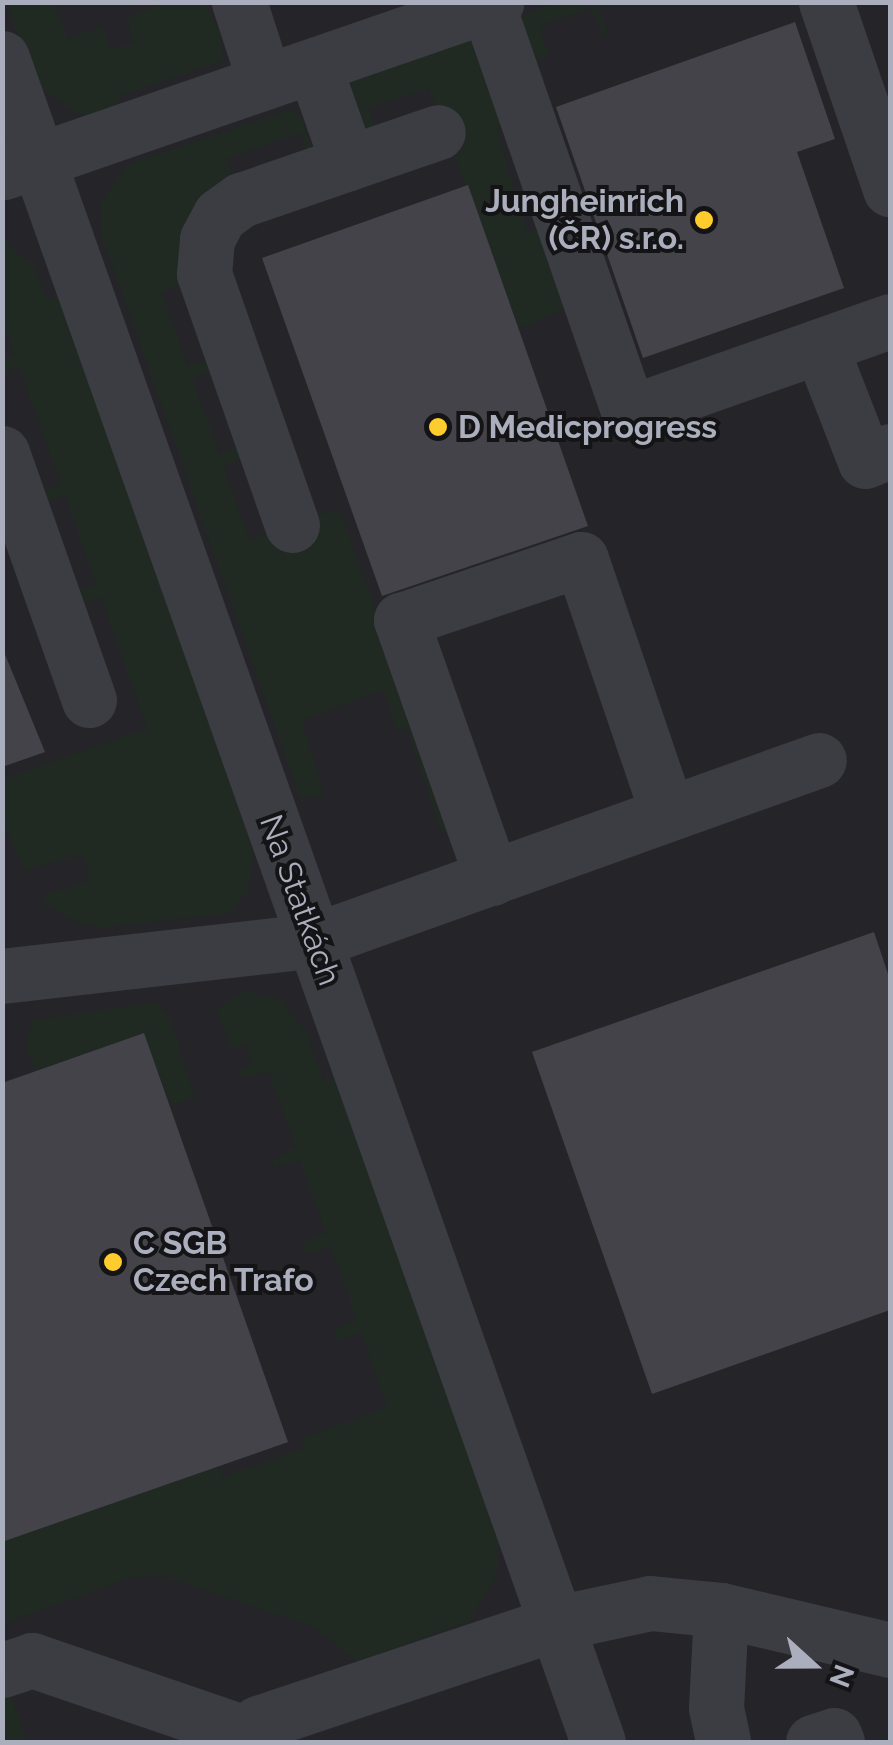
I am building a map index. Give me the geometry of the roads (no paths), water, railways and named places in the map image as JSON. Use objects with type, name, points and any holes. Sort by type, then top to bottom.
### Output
[{"type":"street","points":[[239,2],[348,162]]},
{"type":"street","points":[[826,2],[890,189]]},
{"type":"street","points":[[20,166],[492,4],[630,413],[890,321]]},
{"type":"street","name":"Na Statkách","points":[[2,58],[20,166],[316,940],[598,1742]]},
{"type":"street","points":[[292,525],[204,274],[204,251],[220,215],[236,203],[438,132]]},
{"type":"street","points":[[821,348],[865,461],[890,451]]},
{"type":"street","points":[[2,453],[89,700]]},
{"type":"street","points":[[492,878],[401,620],[580,559],[668,814]]},
{"type":"street","points":[[2,976],[316,940],[819,760]]},
{"type":"street","points":[[2,1670],[32,1660],[249,1739],[258,1724],[556,1623],[650,1603],[721,1610],[890,1650]]},
{"type":"street","points":[[721,1610],[716,1708],[723,1742]]},
{"type":"street","points":[[812,1742],[834,1735],[837,1742]]},
{"type":"place","name":"Jungheinrich (ČR) s.r.o.","points":[[704,220]]},
{"type":"place","name":"D Medicprogress","points":[[438,427]]},
{"type":"place","name":"C SGB Czech Trafo","points":[[113,1262]]}]
